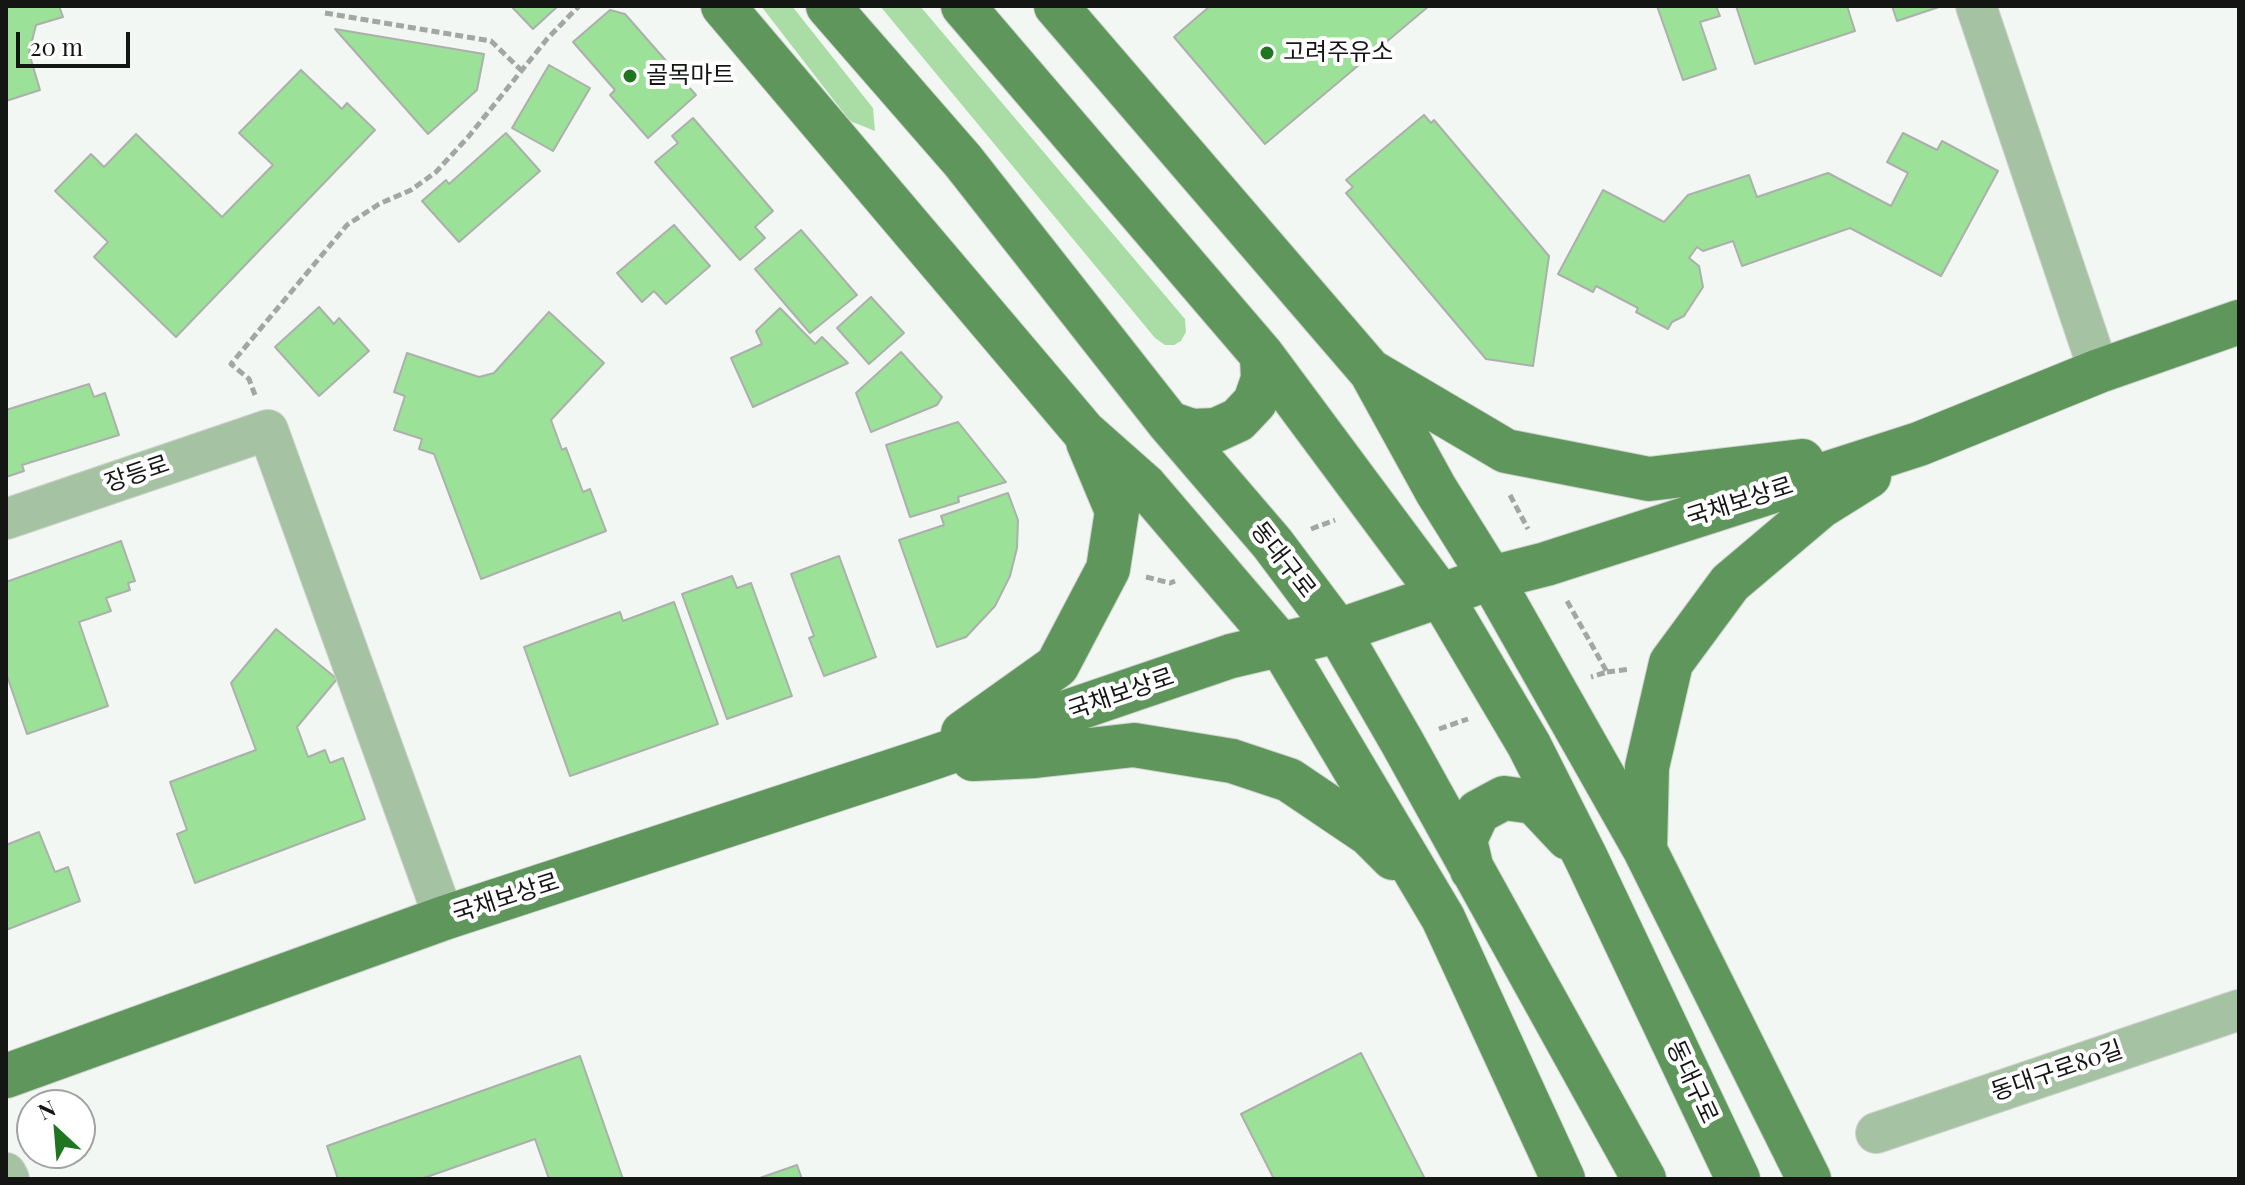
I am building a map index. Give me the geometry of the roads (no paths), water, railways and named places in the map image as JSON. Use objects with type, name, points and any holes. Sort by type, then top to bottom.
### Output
[{"type":"main road","points":[[723,6],[1084,432],[1145,486],[1280,644],[1443,918],[1563,1179]]},
{"type":"main road","name":"동대구로","points":[[828,6],[963,161],[1169,423],[1272,543],[1338,631],[1644,1179]]},
{"type":"main road","name":"동대구로","points":[[963,6],[1262,355],[1441,596],[1529,745],[1738,1179]]},
{"type":"main road","points":[[1056,6],[1371,372],[1645,850],[1809,1179]]},
{"type":"main road","name":"국채보상로","points":[[6,1076],[444,918],[1231,656],[1338,631],[1491,578],[1546,564],[1919,444],[2099,371],[2239,322]]},
{"type":"main road","points":[[1169,423],[1192,431],[1216,430],[1238,420],[1255,402],[1263,379],[1262,355]]},
{"type":"main road","points":[[1371,372],[1506,451],[1649,479],[1919,444]]},
{"type":"main road","points":[[923,761],[1057,666],[1108,569],[1117,511],[1084,432]]},
{"type":"main road","points":[[1645,850],[1647,767],[1671,663],[1730,583],[1821,506],[1919,444]]},
{"type":"main road","points":[[923,761],[1035,756],[1134,745],[1232,761],[1289,780],[1369,834],[1409,874],[1443,918]]},
{"type":"main road","points":[[1472,870],[1465,840],[1478,812],[1504,798],[1534,802],[1586,858]]},
{"type":"street","points":[[1976,6],[2099,371]]},
{"type":"street","name":"장등로","points":[[6,519],[268,430],[444,918]]},
{"type":"street","name":"동대구로80길","points":[[1876,1133],[2239,1010]]},
{"type":"street","points":[[6,1173],[9,1179]]},
{"type":"place","name":"고려주유소","points":[[1267,53]]},
{"type":"place","name":"골목마트","points":[[630,76]]}]
